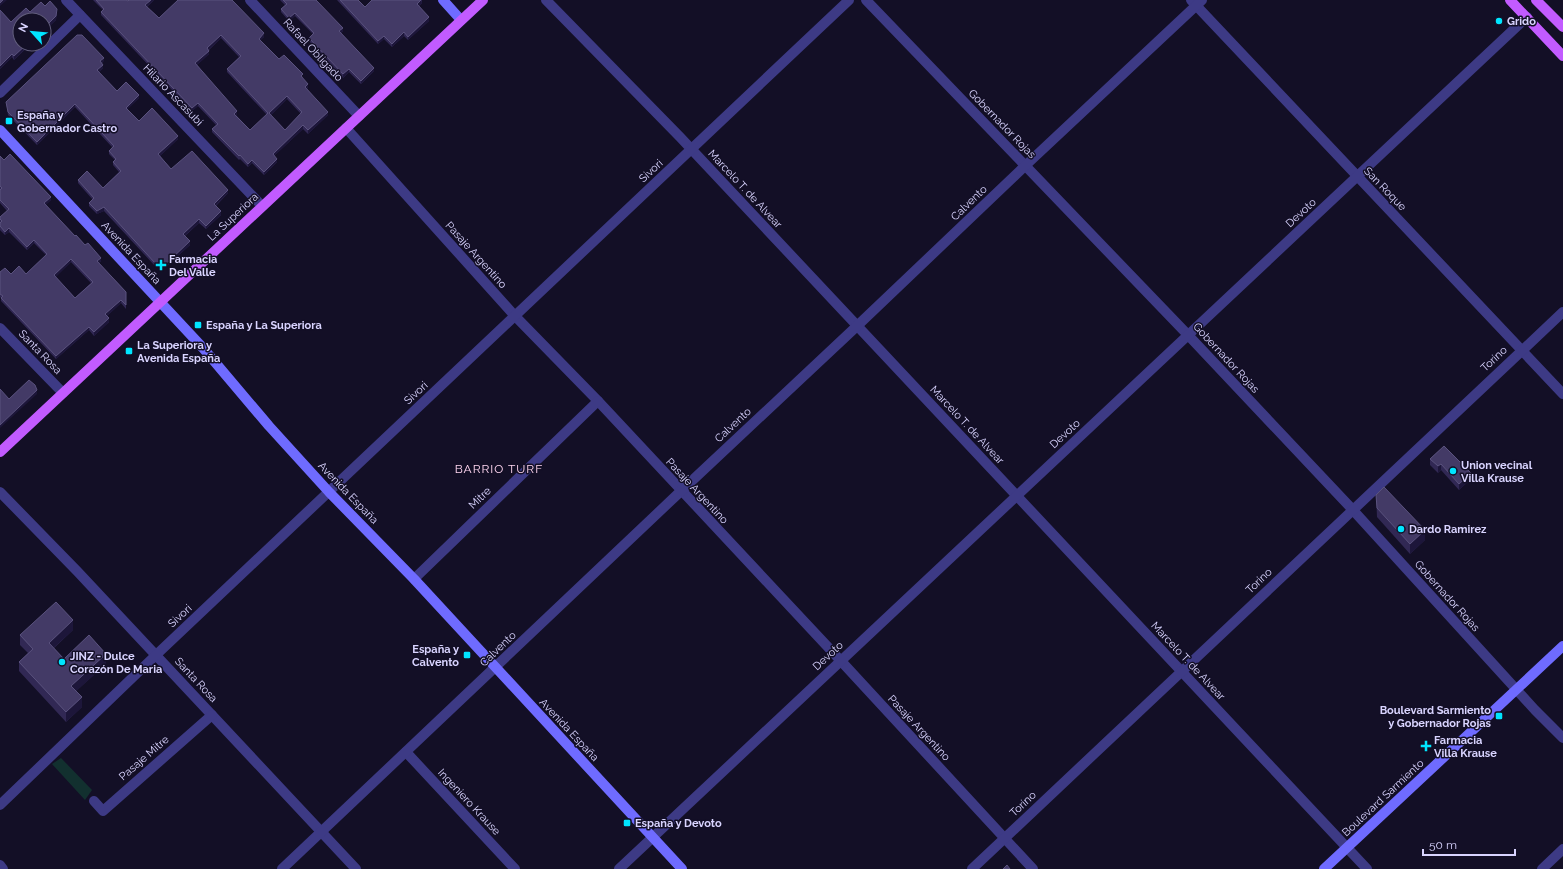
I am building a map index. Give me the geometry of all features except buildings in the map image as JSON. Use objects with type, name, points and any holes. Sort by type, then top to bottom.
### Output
[{"type":"main road","name":"La Superiora","points":[[0,452],[483,0]]},
{"type":"main road","points":[[1510,0],[1563,56]]},
{"type":"main road","points":[[1536,0],[1563,26]]},
{"type":"street","name":"Hilario Ascasubi","points":[[66,0],[262,206]]},
{"type":"street","name":"Rafael Obligado","points":[[250,0],[359,116]]},
{"type":"street","points":[[443,0],[461,20]]},
{"type":"street","name":"Marcelo T. de Alvear","points":[[546,0],[691,150],[1182,671],[1366,869]]},
{"type":"street","name":"Sivori","points":[[0,805],[156,655],[849,0]]},
{"type":"street","name":"Gobernador Rojas","points":[[866,0],[1188,335],[1352,509],[1517,690],[1563,738]]},
{"type":"street","name":"Calvento","points":[[282,869],[857,326],[1196,2]]},
{"type":"street","name":"San Roque","points":[[1196,2],[1357,176],[1563,394]]},
{"type":"street","points":[[0,93],[80,15]]},
{"type":"street","name":"Devoto","points":[[619,869],[1527,17]]},
{"type":"street","name":"Pasaje Argentino","points":[[346,128],[515,316],[598,401],[1033,869]]},
{"type":"street","name":"Avenida España","points":[[0,130],[203,348],[269,426],[329,492],[414,579],[682,869]]},
{"type":"street","name":"Torino","points":[[972,869],[1352,509],[1563,312]]},
{"type":"street","name":"Santa Rosa","points":[[0,328],[62,393]]},
{"type":"street","name":"Mitre","points":[[414,579],[598,401]]},
{"type":"street","name":"Santa Rosa","points":[[0,492],[156,655],[356,869]]},
{"type":"street","name":"Boulevard Sarmiento","points":[[1324,869],[1563,646]]},
{"type":"street","name":"Pasaje Mitre","points":[[94,801],[103,811],[212,715]]},
{"type":"street","name":"Ingeniero Krause","points":[[406,752],[515,869]]},
{"type":"street","points":[[1542,869],[1563,848]]},
{"type":"street","points":[[0,865],[3,869]]},
{"type":"green space","points":[[61,758],[92,790],[85,800],[52,764]]},
{"type":"place","name":"Grido","points":[[1499,21]]},
{"type":"place","name":"España y Gobernador Castro","points":[[9,121]]},
{"type":"place","name":"Farmacia Del Valle","points":[[161,265]]},
{"type":"place","name":"España y La Superiora","points":[[198,325]]},
{"type":"place","name":"La Superiora y Avenida España","points":[[129,351]]},
{"type":"place","name":"Union vecinal Villa Krause","points":[[1453,471]]},
{"type":"place","name":"Dardo Ramirez","points":[[1401,529]]},
{"type":"place","name":"España y Calvento","points":[[467,655]]},
{"type":"place","name":"JINZ - Dulce Corazón De Maria","points":[[62,662]]},
{"type":"place","name":"Boulevard Sarmiento y Gobernador Rojas","points":[[1499,716]]},
{"type":"place","name":"Farmacia Villa Krause","points":[[1426,746]]},
{"type":"place","name":"España y Devoto","points":[[627,823]]},
{"type":"district","name":"BARRIO TURF","points":[[499,469]]}]
